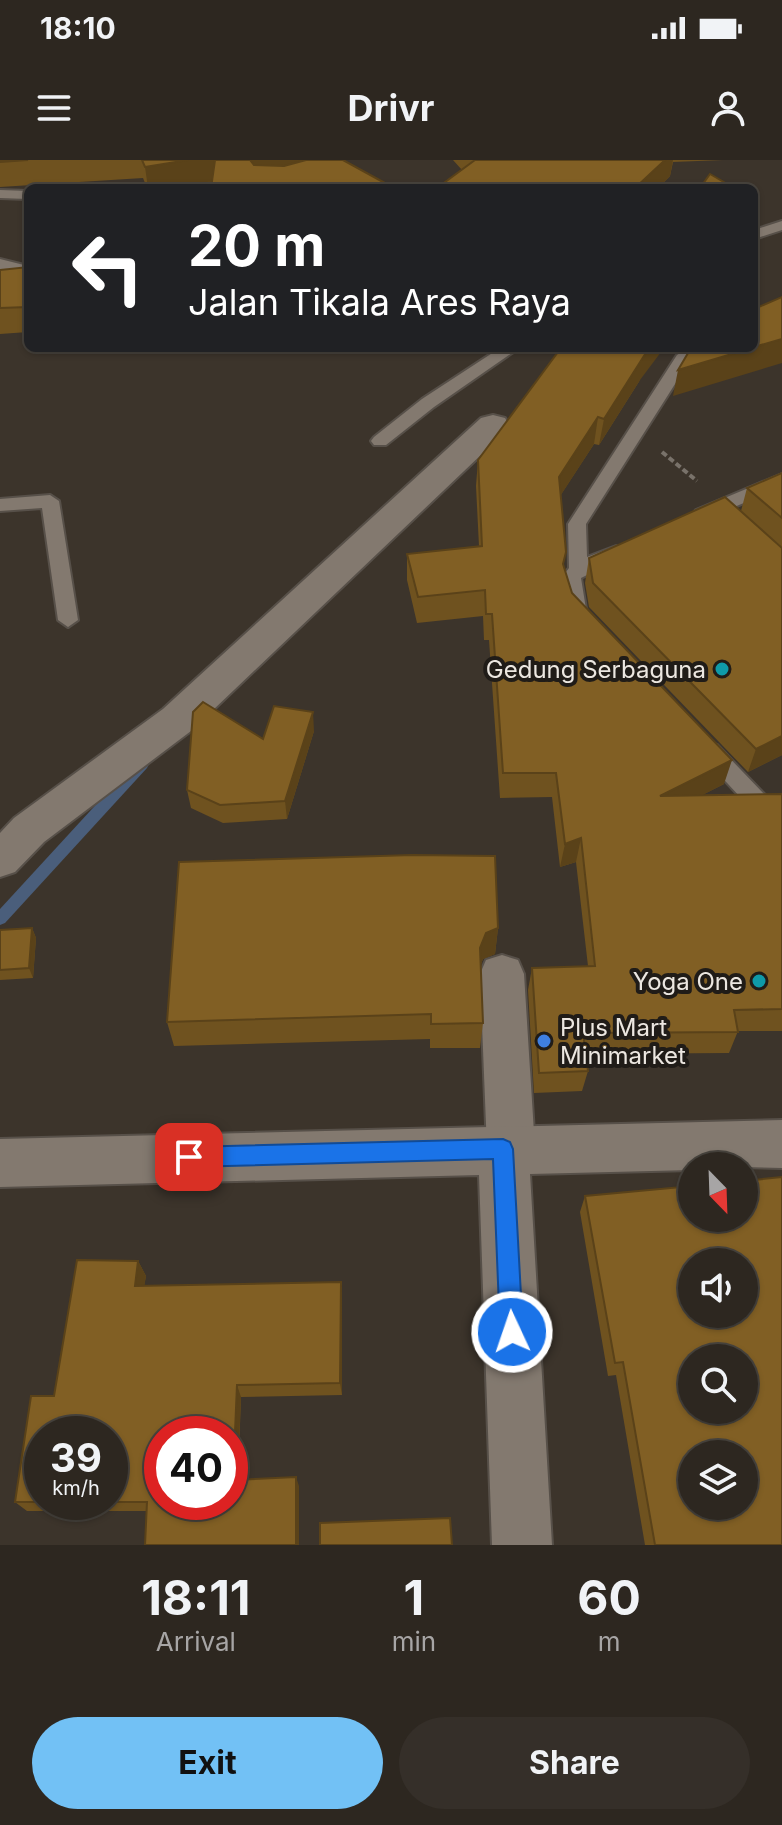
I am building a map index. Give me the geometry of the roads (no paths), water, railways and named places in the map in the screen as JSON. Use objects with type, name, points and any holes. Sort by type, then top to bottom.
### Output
[{"type":"main road","points":[[0,1163],[782,1144]]},
{"type":"main road","points":[[507,1149],[522,1545]]},
{"type":"street","points":[[0,860],[29,830],[177,720],[493,425]]},
{"type":"street","points":[[502,974],[507,1149]]},
{"type":"lane","points":[[0,194],[24,195]]},
{"type":"lane","points":[[758,234],[782,225]]},
{"type":"lane","points":[[0,265],[24,270]]},
{"type":"lane","points":[[380,441],[428,403],[505,352]]},
{"type":"lane","points":[[578,569],[577,524],[683,359],[693,352]]},
{"type":"lane","points":[[690,519],[724,509],[782,480]]},
{"type":"lane","points":[[0,505],[50,501],[68,620]]},
{"type":"lane","points":[[595,630],[577,612],[571,577],[578,569],[634,544]]},
{"type":"lane","points":[[699,740],[762,806],[782,806]]},
{"type":"waterway","points":[[0,919],[142,764]]},
{"type":"place","name":"Gedung Serbaguna","points":[[722,669]]},
{"type":"place","name":"Yoga One","points":[[759,981]]},
{"type":"place","name":"Plus Mart Minimarket","points":[[544,1041]]}]
